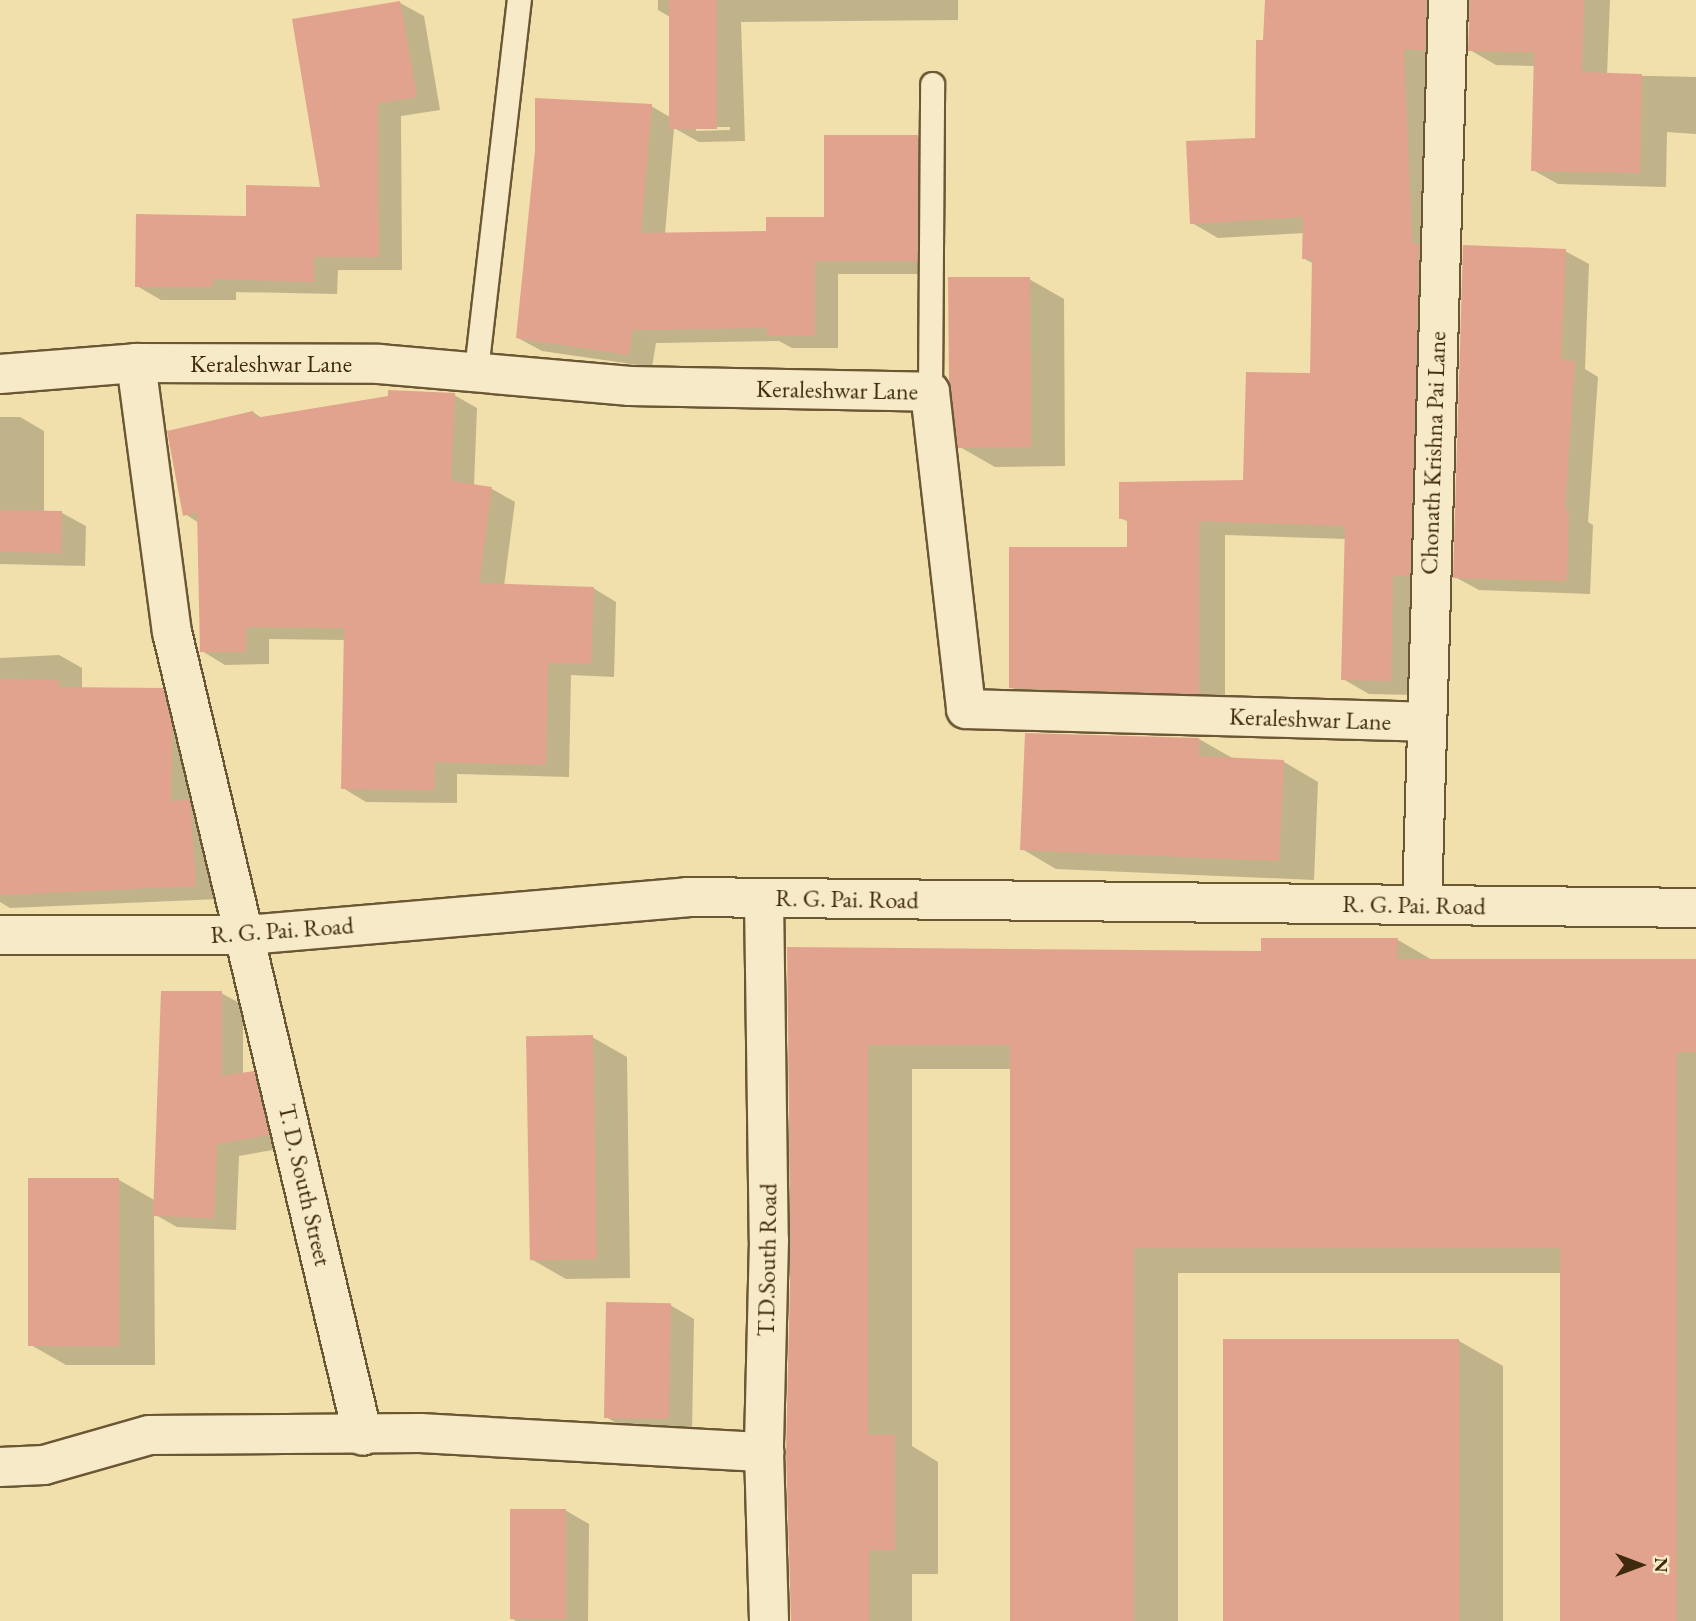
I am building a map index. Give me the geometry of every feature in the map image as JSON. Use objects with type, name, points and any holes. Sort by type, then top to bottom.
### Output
[{"type":"street","name":"Chonath Krishna Pai Lane","points":[[1422,905],[1424,722],[1448,0]]},
{"type":"street","name":"Keraleshwar Lane","points":[[0,374],[136,363],[379,364],[476,370],[630,386],[930,392],[966,709],[1424,722]]},
{"type":"street","points":[[136,363],[172,632],[247,935]]},
{"type":"street","name":"R. G. Pai. Road","points":[[0,935],[247,935],[687,897],[1696,908]]},
{"type":"street","name":"T.D.South Road","points":[[764,898],[769,1240],[764,1452],[769,1621]]},
{"type":"street","name":"T. D. South Street","points":[[247,935],[363,1436]]},
{"type":"street","points":[[0,1467],[44,1465],[149,1435],[363,1436],[421,1433],[764,1452]]},
{"type":"lane","points":[[476,370],[519,0]]},
{"type":"lane","points":[[930,392],[932,84]]},
{"type":"building","points":[[669,0],[717,0],[717,129],[669,129]]},
{"type":"building","points":[[1265,0],[1426,0],[1425,50],[1404,49],[1412,243],[1419,244],[1410,576],[1393,576],[1391,681],[1341,680],[1345,526],[1199,521],[1199,694],[1009,688],[1009,547],[1127,547],[1127,519],[1119,519],[1119,482],[1243,480],[1246,372],[1310,373],[1312,259],[1302,259],[1303,217],[1190,224],[1186,141],[1255,138],[1256,40],[1263,40]]},
{"type":"building","points":[[1470,0],[1584,0],[1582,72],[1642,74],[1640,173],[1531,171],[1534,52],[1468,51]]},
{"type":"building","points":[[400,1],[417,97],[378,103],[379,257],[314,257],[314,282],[213,279],[212,287],[135,287],[136,214],[246,216],[246,185],[320,187],[292,19]]},
{"type":"building","points":[[535,98],[652,104],[641,233],[766,231],[766,217],[824,217],[824,135],[918,135],[917,261],[815,261],[815,336],[767,336],[767,328],[632,330],[629,355],[516,338],[535,151]]},
{"type":"building","points":[[1463,245],[1566,249],[1561,360],[1575,361],[1565,509],[1569,509],[1567,581],[1453,578]]},
{"type":"building","points":[[948,277],[1030,277],[1031,447],[958,448],[949,381]]},
{"type":"building","points":[[388,390],[455,393],[451,481],[492,487],[479,583],[594,587],[591,664],[548,663],[546,765],[435,762],[434,790],[341,789],[344,628],[246,627],[246,652],[200,652],[197,512],[183,516],[167,431],[253,411],[255,418],[388,396]]},
{"type":"building","points":[[0,510],[62,511],[61,553],[0,552]]},
{"type":"building","points":[[0,679],[59,680],[59,687],[163,688],[172,725],[171,801],[190,800],[196,886],[0,895]]},
{"type":"building","points":[[1025,733],[1199,738],[1199,756],[1284,760],[1279,861],[1020,850]]},
{"type":"building","points":[[1261,938],[1398,938],[1397,959],[1696,959],[1696,1052],[1677,1052],[1677,1621],[1560,1621],[1560,1248],[1134,1248],[1134,1621],[1010,1621],[1010,1045],[868,1045],[868,1435],[895,1435],[895,1550],[869,1550],[869,1621],[791,1621],[786,1452],[791,1241],[787,947],[1261,951]]},
{"type":"building","points":[[161,991],[222,991],[222,1076],[254,1071],[269,1135],[217,1144],[214,1218],[153,1216]]},
{"type":"building","points":[[593,1035],[597,1259],[530,1260],[526,1036]]},
{"type":"building","points":[[28,1178],[119,1178],[119,1346],[28,1346]]},
{"type":"building","points":[[606,1302],[671,1303],[669,1419],[604,1418]]},
{"type":"building","points":[[1223,1339],[1459,1339],[1459,1621],[1223,1621]]},
{"type":"building","points":[[510,1509],[566,1509],[566,1619],[510,1619]]}]
